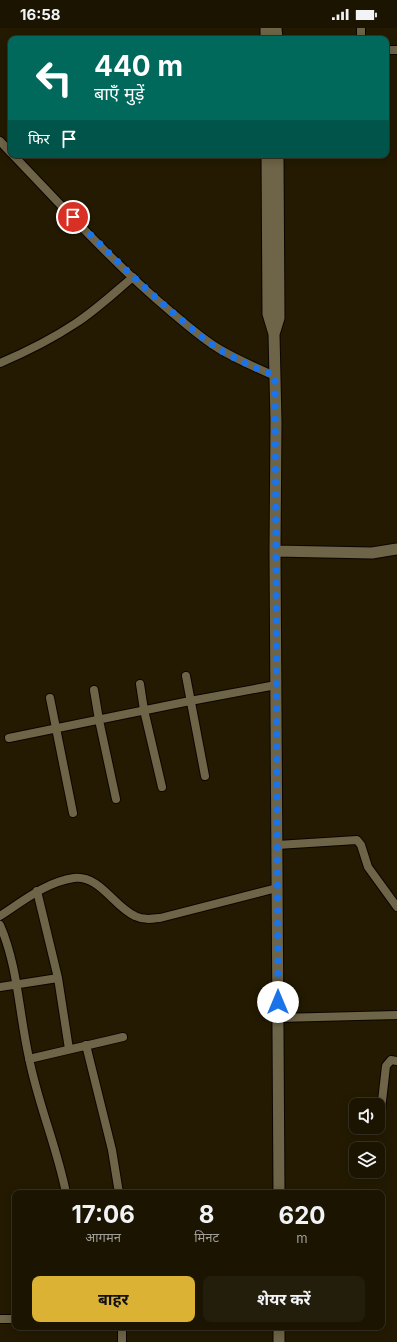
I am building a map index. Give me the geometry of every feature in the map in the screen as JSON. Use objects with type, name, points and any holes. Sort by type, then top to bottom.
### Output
[{"type":"main road","points":[[267,158],[268,314],[274,334],[276,422],[276,685],[281,845],[277,888],[282,1017],[279,1190]]},
{"type":"main road","points":[[274,334],[280,318],[278,158]]},
{"type":"main road","points":[[275,551],[372,553],[397,549]]},
{"type":"main road","points":[[279,1330],[280,1342]]},
{"type":"street","points":[[0,141],[8,150]]},
{"type":"street","points":[[16,158],[133,277],[160,302],[220,350],[275,376]]},
{"type":"street","points":[[0,363],[48,340],[76,323],[133,277]]},
{"type":"street","points":[[186,676],[205,776]]},
{"type":"street","points":[[140,684],[144,710],[162,787]]},
{"type":"street","points":[[9,738],[244,690],[276,685]]},
{"type":"street","points":[[94,690],[98,720],[116,799]]},
{"type":"street","points":[[50,698],[73,813]]},
{"type":"street","points":[[281,845],[357,840],[361,846],[368,868],[397,907]]},
{"type":"street","points":[[0,916],[37,891],[61,881],[75,878],[84,879],[96,884],[135,916],[150,919],[277,888]]},
{"type":"street","points":[[37,891],[58,978],[69,1049]]},
{"type":"street","points":[[0,925],[9,948],[29,1059],[65,1190]]},
{"type":"street","points":[[0,987],[58,978]]},
{"type":"street","points":[[282,1017],[397,1015]]},
{"type":"street","points":[[29,1059],[123,1037]]},
{"type":"street","points":[[86,1045],[112,1150],[119,1190]]},
{"type":"street","points":[[382,1098],[386,1066],[391,1060],[397,1061]]},
{"type":"street","points":[[0,1319],[12,1319]]},
{"type":"street","points":[[122,1330],[122,1342]]},
{"type":"route","points":[[73,217],[133,277],[200,336],[220,350],[275,376],[278,1002]]}]
